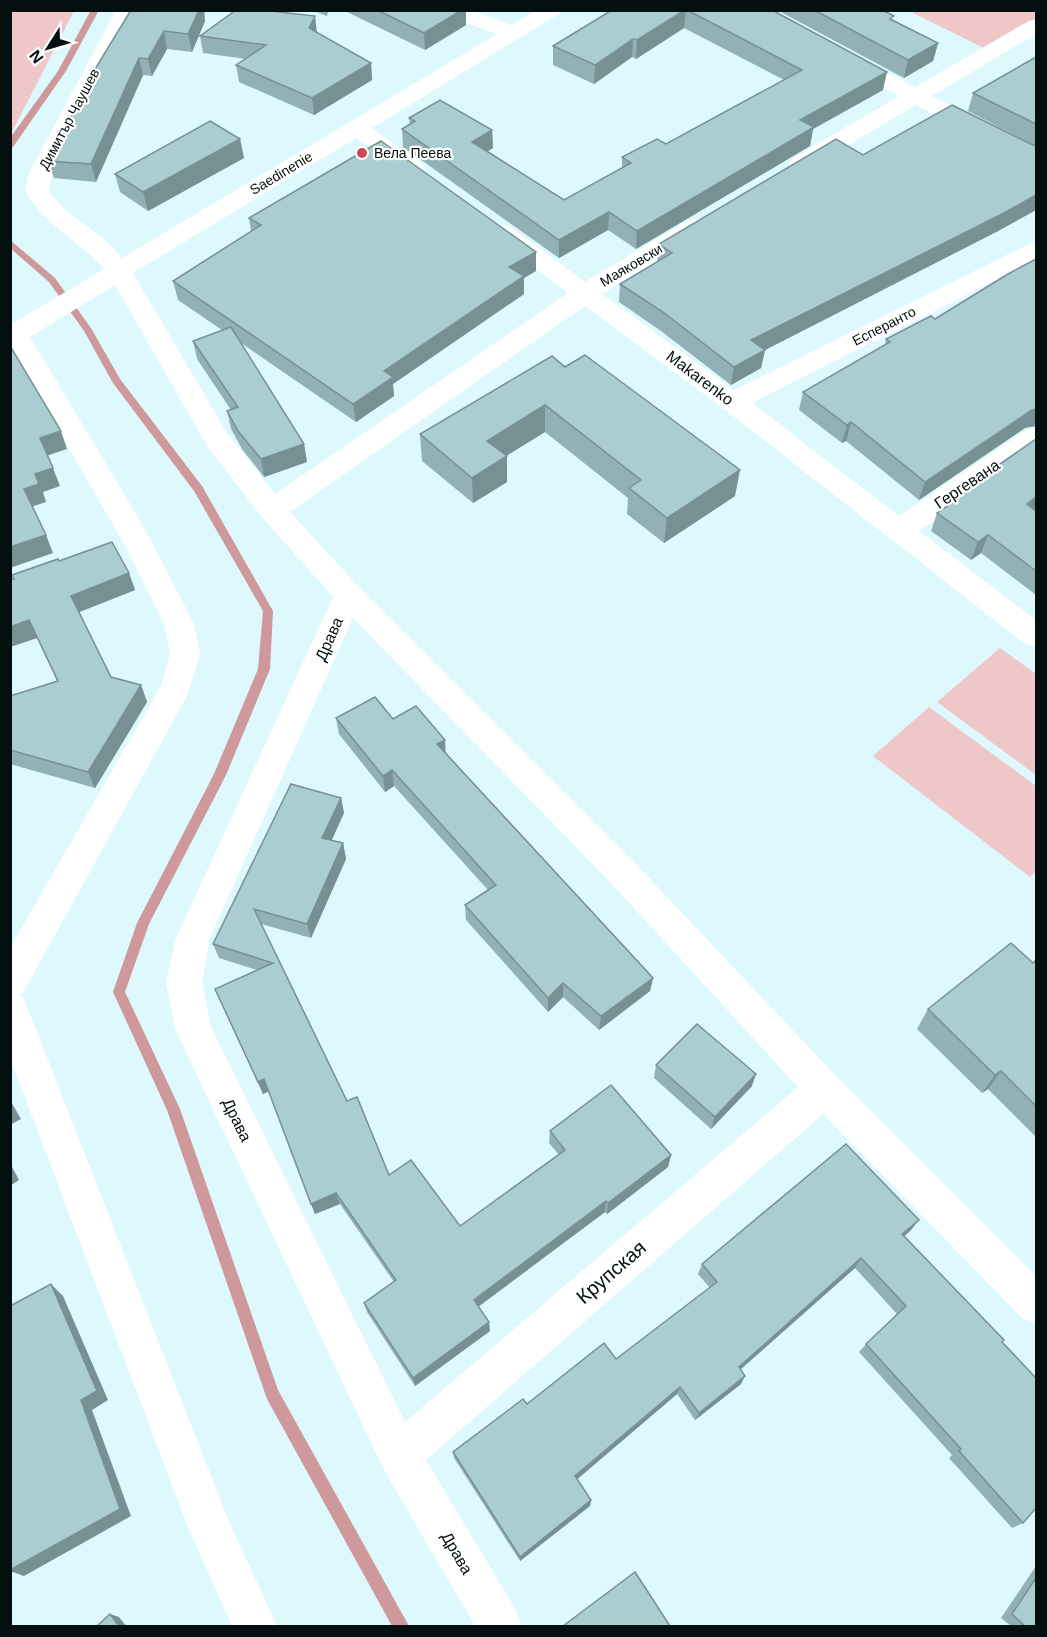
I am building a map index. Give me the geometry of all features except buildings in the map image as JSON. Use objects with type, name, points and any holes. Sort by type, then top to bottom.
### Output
[{"type":"street","name":"Димитър Чаушев","points":[[127,10],[40,175],[38,191],[46,207],[67,226],[97,246],[119,270],[217,439],[272,510],[349,595],[622,872],[824,1089],[1036,1304]]},
{"type":"street","points":[[449,10],[514,33]]},
{"type":"street","name":"Saedinenie","points":[[13,335],[552,10]]},
{"type":"street","points":[[784,174],[1036,25]]},
{"type":"street","points":[[824,48],[1036,157]]},
{"type":"street","points":[[357,128],[435,184]]},
{"type":"street","name":"Маяковски","points":[[272,510],[587,293],[714,216]]},
{"type":"street","name":"Makarenko","points":[[482,218],[587,293],[732,402],[1036,636]]},
{"type":"street","name":"Есперанто","points":[[732,402],[1036,250]]},
{"type":"street","points":[[10,982],[176,687],[185,654],[179,624],[126,542],[13,335]]},
{"type":"street","name":"Гергевана","points":[[898,531],[1036,437]]},
{"type":"street","name":"Драва","points":[[349,595],[193,938],[184,982],[193,1029],[399,1455],[500,1626]]},
{"type":"street","points":[[10,1009],[211,1530],[243,1621]]},
{"type":"street","name":"Крупская","points":[[399,1455],[824,1089]]},
{"type":"shaded area","points":[[10,11],[74,11],[11,134]]},
{"type":"shaded area","points":[[909,11],[1036,11],[1036,25],[990,51]]},
{"type":"shaded area","points":[[1000,648],[1036,674],[1036,775],[937,702]]},
{"type":"shaded area","points":[[929,707],[1036,786],[1036,871],[1030,877],[873,756]]},
{"type":"waterway","points":[[10,145],[62,71],[95,10]]},
{"type":"waterway","points":[[10,243],[52,280],[88,330],[116,381],[198,489],[268,611],[264,669],[220,775],[143,923],[119,992],[173,1109],[272,1394],[401,1626]]},
{"type":"place","name":"Вела Пеева","points":[[362,153]]}]
